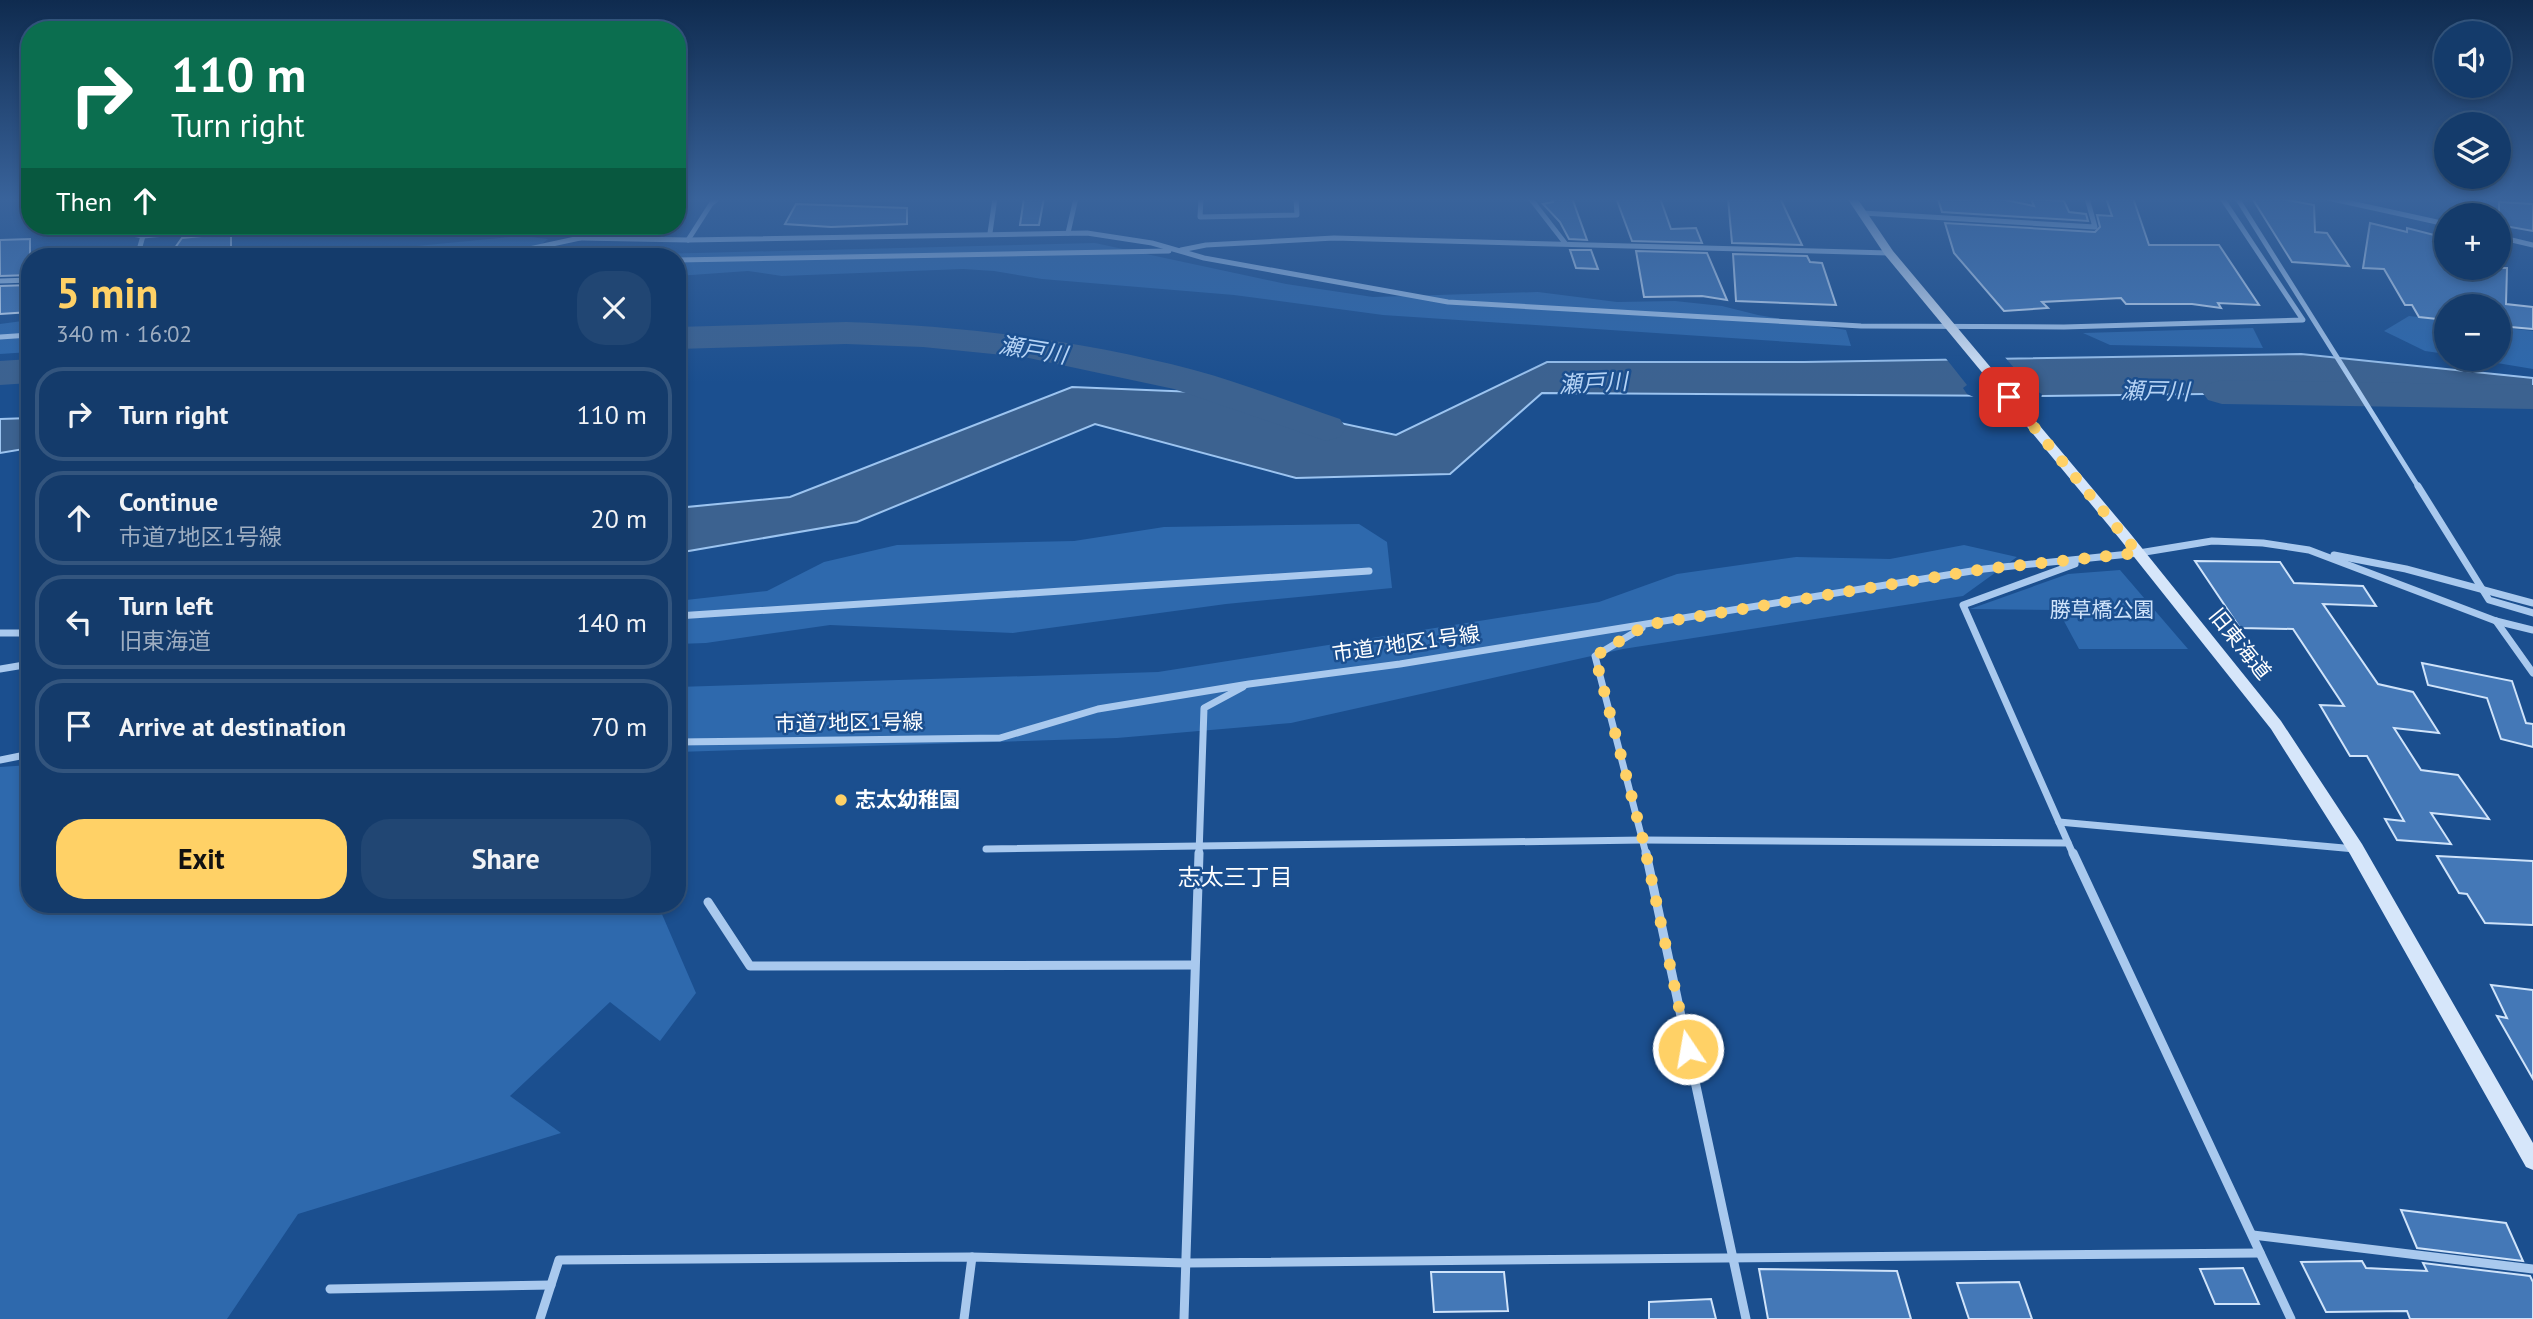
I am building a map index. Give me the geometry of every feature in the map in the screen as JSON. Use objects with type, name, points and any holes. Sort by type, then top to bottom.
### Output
[{"type":"street","points":[[1221,260],[1448,302],[1861,326],[2064,327],[2303,320],[2263,260]]},
{"type":"street","name":"旧東海道","points":[[1895,260],[2124,535],[2276,725],[2356,849],[2533,1161]]},
{"type":"street","points":[[2277,260],[2489,600],[2533,613]]},
{"type":"street","points":[[0,281],[21,280]]},
{"type":"street","points":[[0,337],[21,336]]},
{"type":"street","name":"市道7地区1号線","points":[[686,742],[1000,738],[1098,709],[1250,684],[1400,664],[1984,569],[2087,560],[2211,541],[2263,543],[2309,550]]},
{"type":"street","points":[[2309,550],[2406,569],[2533,603]]},
{"type":"street","points":[[2309,550],[2496,621],[2533,630]]},
{"type":"street","points":[[2087,560],[1963,605],[2067,843],[2291,1319]]},
{"type":"street","points":[[686,615],[1369,571]]},
{"type":"street","points":[[2496,621],[2533,673]]},
{"type":"street","points":[[1646,625],[1595,656],[1643,840],[1746,1319]]},
{"type":"street","points":[[0,633],[21,633]]},
{"type":"street","points":[[0,668],[21,665]]},
{"type":"street","points":[[1184,1319],[1204,708],[1250,684]]},
{"type":"street","points":[[0,760],[21,756]]},
{"type":"street","points":[[2059,822],[2356,849]]},
{"type":"street","points":[[986,849],[1643,840],[2067,843]]},
{"type":"street","points":[[708,902],[750,966],[1194,965]]},
{"type":"street","points":[[2253,1235],[2533,1269]]},
{"type":"street","points":[[540,1319],[559,1260],[972,1257],[1186,1263],[2260,1253]]},
{"type":"street","points":[[964,1319],[972,1257]]},
{"type":"street","points":[[330,1289],[551,1285]]},
{"type":"green space","points":[[686,260],[1172,260],[1286,284],[1373,297],[1538,292],[1617,302],[1675,301],[1722,306],[1846,330],[1851,346],[1383,315],[1234,295],[1042,279],[994,271],[963,269],[782,276],[748,271],[686,275]]},
{"type":"green space","points":[[2409,316],[2434,319],[2434,352],[2425,351],[2384,331]]},
{"type":"green space","points":[[21,321],[21,353],[0,354],[0,324]]},
{"type":"green space","points":[[2253,328],[2263,348],[2110,345],[2083,333]]},
{"type":"green space","points":[[2511,328],[2533,331],[2533,369],[2511,365]]},
{"type":"green space","points":[[1359,524],[1387,542],[1392,588],[1226,604],[1013,633],[830,625],[686,644],[686,600],[767,591],[824,562],[897,545],[1074,541],[1164,527]]},
{"type":"green space","points":[[1964,545],[2017,557],[1963,596],[1623,649],[1291,723],[1117,738],[686,752],[686,687],[1158,672],[1599,602],[1677,574],[1796,557],[1890,559]]},
{"type":"green space","name":"勝草橋公園","points":[[2120,570],[2188,649],[2079,649],[2058,610],[1970,609],[2068,574]]},
{"type":"green space","points":[[21,766],[21,913],[661,913],[696,993],[660,1041],[610,1002],[510,1096],[561,1133],[298,1214],[227,1319],[0,1319],[0,767]]},
{"type":"water","points":[[2301,354],[2434,368],[2434,371],[2465,371],[2533,378],[2533,400],[2502,396],[2286,393],[2042,396],[1542,393],[1450,474],[1296,478],[1095,424],[857,522],[686,551],[686,507],[790,497],[1072,387],[1196,392],[1396,435],[1547,362],[1804,362]]},
{"type":"water","points":[[21,418],[21,450],[0,453],[0,419]]},
{"type":"pier","points":[[2003,355],[2032,389],[2042,394],[2041,399],[1978,399],[1967,394],[1963,388],[1967,385],[1944,356]]},
{"type":"building","points":[[0,260],[21,260],[21,275],[0,276]]},
{"type":"building","points":[[1573,260],[1595,260],[1598,269],[1576,268]]},
{"type":"building","points":[[1637,260],[1710,260],[1727,300],[1702,296],[1644,297]]},
{"type":"building","points":[[1733,260],[1809,260],[1822,263],[1836,305],[1736,301]]},
{"type":"building","points":[[1960,260],[2229,260],[2259,305],[2218,303],[2221,308],[2192,304],[2126,304],[2121,298],[2042,302],[2048,308],[2004,311]]},
{"type":"building","points":[[2290,260],[2345,260],[2349,266],[2292,262]]},
{"type":"building","points":[[2364,260],[2434,260],[2434,280],[2507,280],[2506,294],[2434,294],[2434,319],[2419,317],[2412,305],[2405,305],[2384,269],[2363,268]]},
{"type":"building","points":[[21,285],[21,313],[0,314],[0,286]]},
{"type":"building","points":[[2511,305],[2533,307],[2533,329],[2511,327]]},
{"type":"building","points":[[2195,561],[2280,562],[2294,583],[2363,586],[2376,606],[2323,604],[2378,684],[2413,692],[2439,733],[2394,728],[2421,770],[2458,775],[2489,819],[2431,813],[2451,844],[2397,840],[2385,819],[2404,821],[2367,756],[2350,756],[2320,705],[2344,706],[2293,629],[2240,628]]},
{"type":"building","points":[[2422,663],[2512,681],[2526,723],[2533,724],[2533,747],[2501,739],[2487,698],[2428,685]]},
{"type":"building","points":[[2437,856],[2533,861],[2533,925],[2485,923],[2467,894],[2459,893]]},
{"type":"building","points":[[2491,985],[2533,990],[2533,1079],[2497,1016],[2507,1018]]},
{"type":"building","points":[[2401,1210],[2506,1223],[2523,1261],[2417,1248]]},
{"type":"building","points":[[2362,1261],[2366,1268],[2427,1271],[2423,1263],[2530,1276],[2533,1282],[2533,1319],[2410,1319],[2407,1311],[2326,1312],[2301,1262]]},
{"type":"building","points":[[2243,1268],[2259,1304],[2215,1304],[2200,1269]]},
{"type":"building","points":[[1759,1269],[1897,1271],[1911,1319],[1768,1319]]},
{"type":"building","points":[[1431,1272],[1504,1272],[1508,1311],[1434,1312]]},
{"type":"building","points":[[2019,1282],[2032,1319],[1969,1319],[1957,1283]]},
{"type":"building","points":[[1711,1299],[1716,1319],[1649,1319],[1649,1302]]},
{"type":"waterway","name":"瀬戸川","points":[[686,338],[846,333],[923,336],[1024,346],[1184,379],[1326,428]]},
{"type":"waterway","name":"瀬戸川","points":[[0,373],[21,372]]},
{"type":"waterway","name":"瀬戸川","points":[[2222,392],[2533,397]]},
{"type":"place","name":"志太幼稚園","points":[[841,800]]},
{"type":"district","name":"志太三丁目","points":[[1235,877]]},
{"type":"route","points":[[1688,1049],[1643,840],[1595,656],[1646,625],[1984,569],[2138,553],[2009,397]]}]
